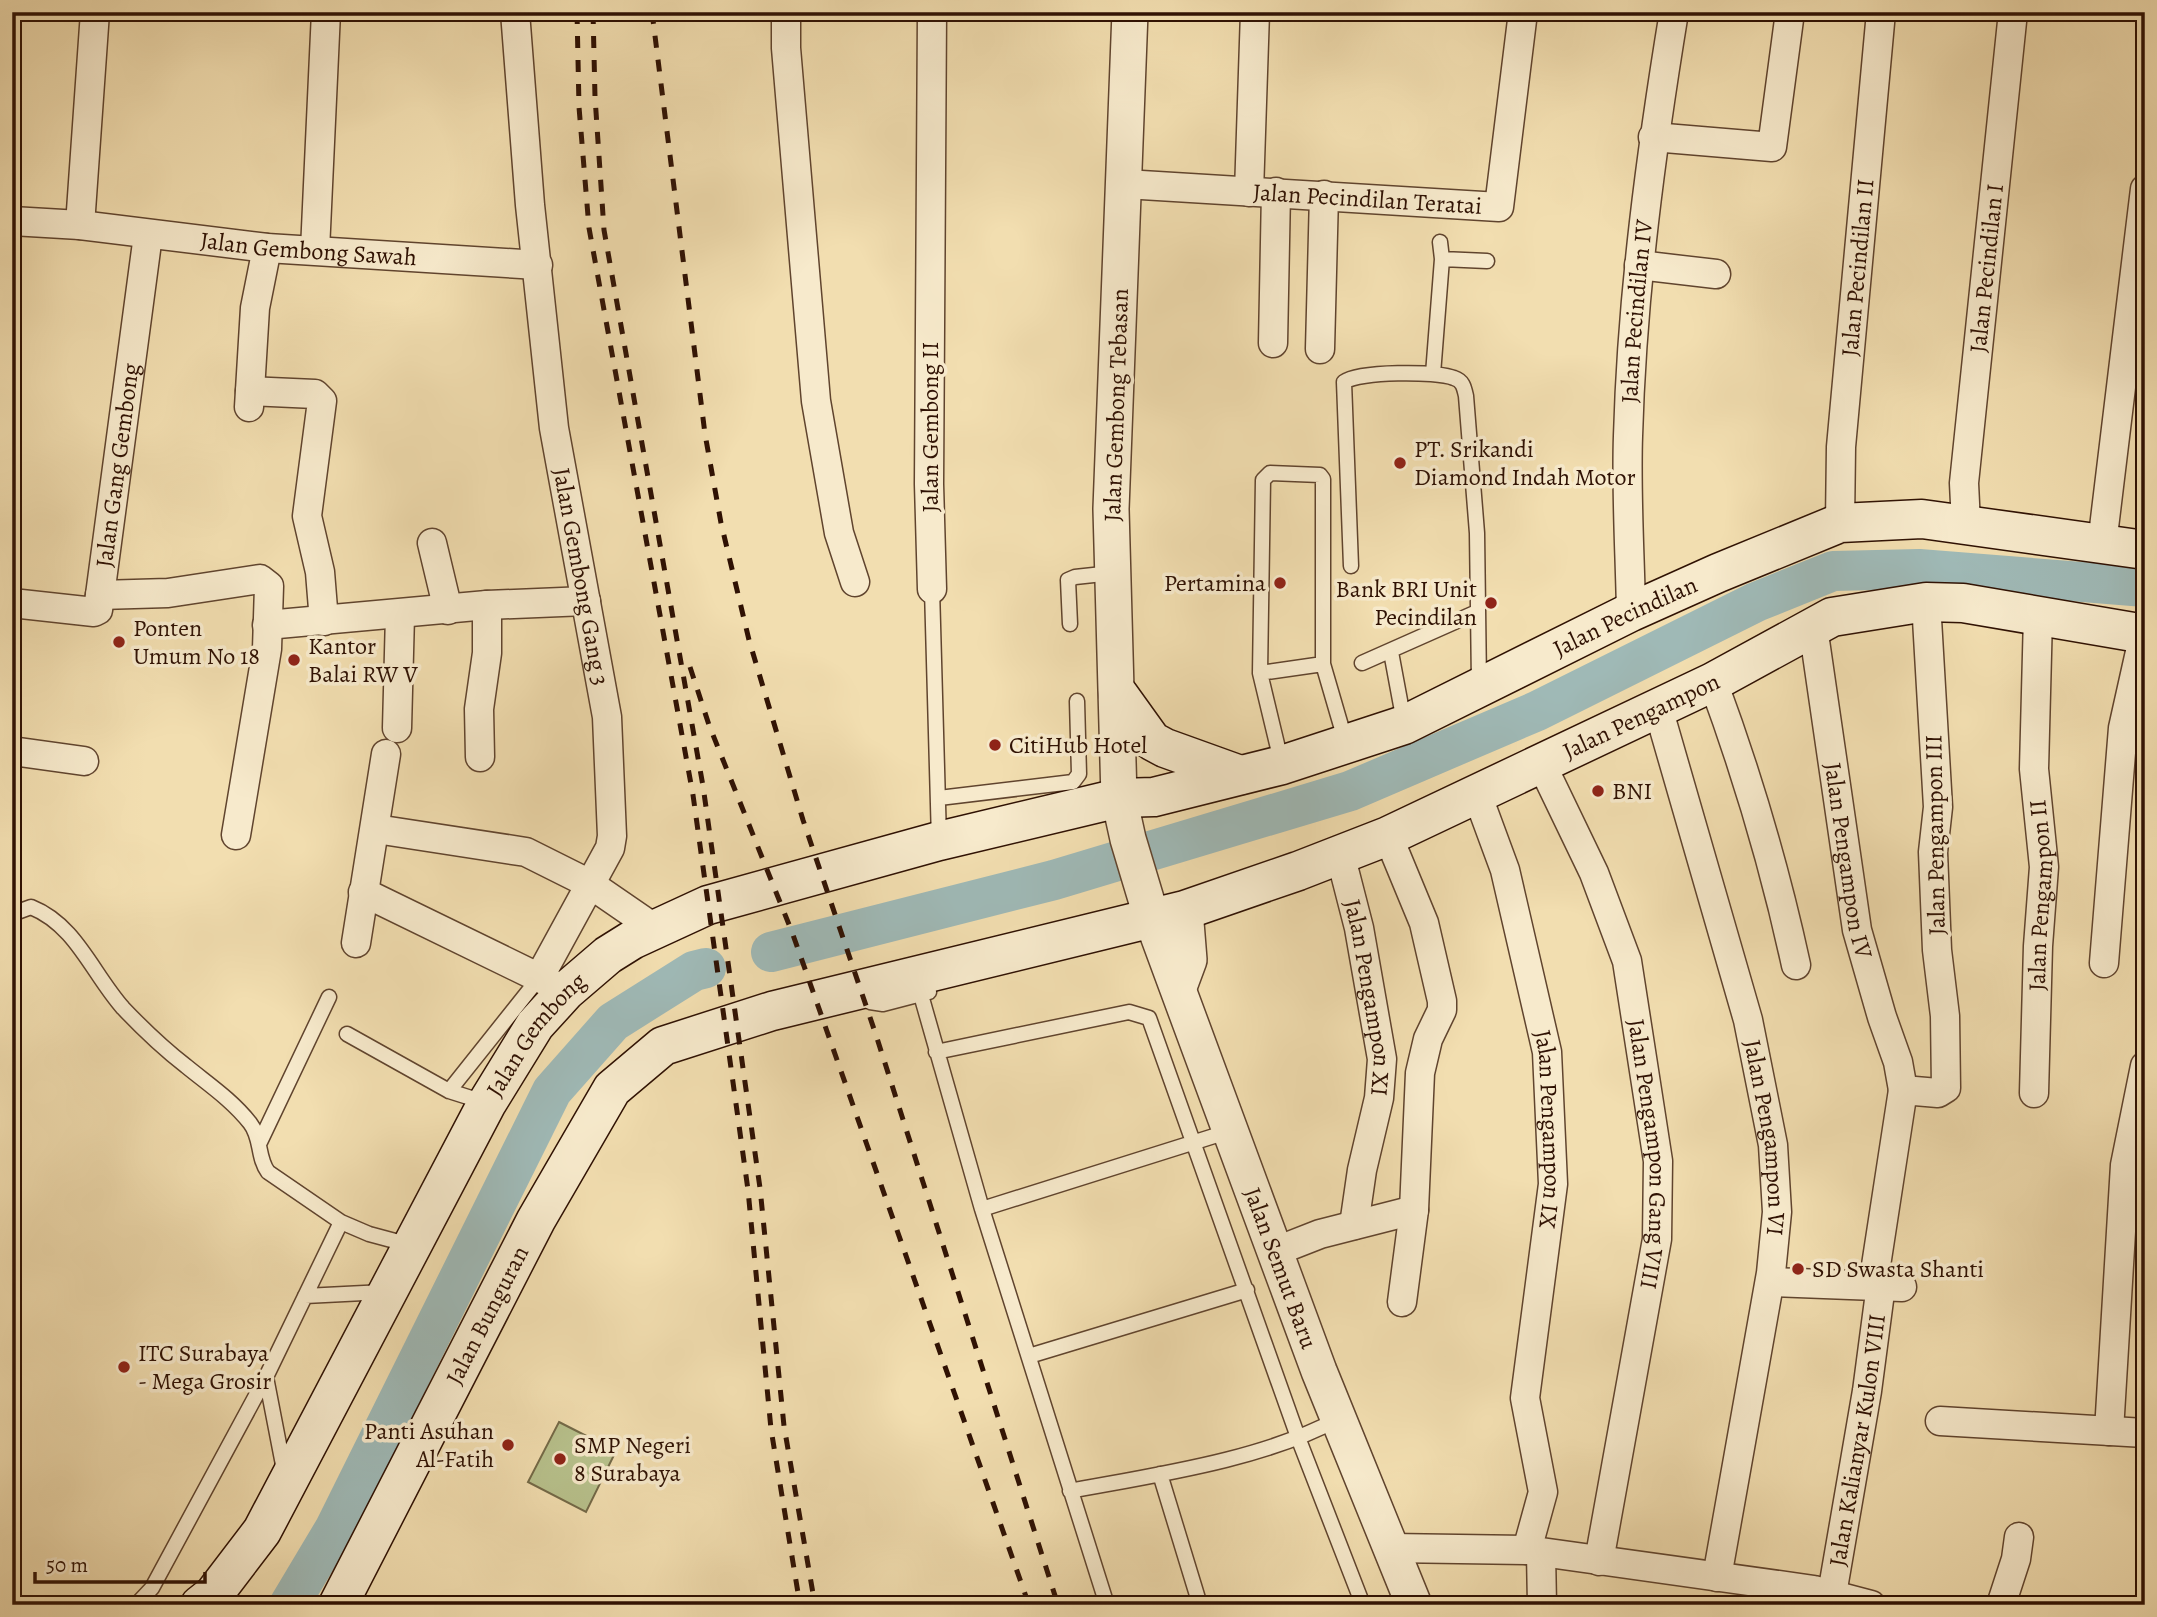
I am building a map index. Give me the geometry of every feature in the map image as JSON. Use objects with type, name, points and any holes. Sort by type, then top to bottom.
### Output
[{"type":"main road","name":"Jalan Pecindilan","points":[[1119,798],[1154,797],[1282,765],[1404,725],[1632,612],[1717,573],[1840,523],[1922,519],[2145,550]]},
{"type":"main road","name":"Jalan Pengampon","points":[[1160,906],[1340,854],[1388,836],[1713,682],[1832,617],[1926,602],[1963,603],[2144,634]]},
{"type":"main road","points":[[1119,695],[1152,741],[1240,775]]},
{"type":"main road","name":"Jalan Gembong","points":[[214,1601],[262,1531],[487,1103],[535,1025],[552,984],[654,928],[708,905],[935,842],[1119,798]]},
{"type":"main road","points":[[846,993],[998,956],[1160,906]]},
{"type":"main road","name":"Jalan Bunguran","points":[[338,1605],[550,1196],[612,1089],[663,1046],[737,1021],[846,993]]},
{"type":"street","points":[[80,225],[95,12]]},
{"type":"street","points":[[315,250],[326,12]]},
{"type":"street","name":"Jalan Gembong Gang 3","points":[[515,12],[554,428],[607,717],[612,836],[610,848],[590,884],[552,984]]},
{"type":"street","points":[[786,12],[786,48],[816,401],[839,533],[855,582]]},
{"type":"street","name":"Jalan Gembong II","points":[[932,12],[929,484],[932,589]]},
{"type":"street","name":"Jalan Gembong Tebasan","points":[[1119,798],[1119,695],[1111,509],[1130,12]]},
{"type":"street","points":[[1255,12],[1262,192],[1273,342]]},
{"type":"street","name":"Jalan Pecindilan Teratai","points":[[1125,184],[1501,205],[1523,12]]},
{"type":"street","name":"Jalan Pecindilan IV","points":[[1632,612],[1628,437],[1639,265],[1653,137],[1674,12]]},
{"type":"street","points":[[1653,137],[1768,148],[1773,145],[1790,12]]},
{"type":"street","name":"Jalan Pecindilan II","points":[[1840,523],[1840,447],[1881,12]]},
{"type":"street","name":"Jalan Pecindilan I","points":[[1966,524],[1964,483],[2013,12]]},
{"type":"street","points":[[2102,544],[2145,189]]},
{"type":"street","points":[[1320,349],[1324,195]]},
{"type":"street","name":"Jalan Gembong Sawah","points":[[12,221],[80,225],[267,248],[538,265]]},
{"type":"street","name":"Jalan Gang Gembong","points":[[12,603],[94,612],[98,610],[148,235]]},
{"type":"street","points":[[267,248],[255,308],[250,399],[315,394],[322,401],[307,516],[320,572],[324,621]]},
{"type":"street","points":[[1639,265],[1716,274]]},
{"type":"street","points":[[432,543],[448,610]]},
{"type":"street","points":[[100,595],[168,593],[260,579],[267,583],[270,590],[267,649],[236,835]]},
{"type":"street","points":[[267,625],[487,605],[586,601]]},
{"type":"street","name":"Jalan Pengampon III","points":[[1903,1090],[1943,1093],[1947,1088],[1945,1016],[1937,936],[1933,852],[1938,807],[1926,602]]},
{"type":"street","points":[[480,757],[479,709],[487,653],[487,605]]},
{"type":"street","points":[[397,729],[400,615]]},
{"type":"street","name":"Jalan Pengampon II","points":[[2034,1093],[2038,946],[2044,867],[2034,769],[2038,616]]},
{"type":"street","name":"Jalan Pengampon IV","points":[[1813,627],[1857,930],[1898,1062],[1903,1090]]},
{"type":"street","points":[[2104,963],[2123,728],[2144,634]]},
{"type":"street","points":[[1713,682],[1739,749],[1773,868],[1796,965]]},
{"type":"street","name":"Jalan Pengampon VI","points":[[1658,708],[1748,1020],[1773,1145],[1777,1212],[1770,1282],[1717,1577]]},
{"type":"street","points":[[12,751],[84,761]]},
{"type":"street","points":[[356,943],[386,754]]},
{"type":"street","name":"Jalan Pengampon Gang VIII","points":[[1541,763],[1594,873],[1627,961],[1658,1161],[1657,1239],[1599,1561]]},
{"type":"street","name":"Jalan Pengampon IX","points":[[1477,794],[1505,870],[1543,1031],[1549,1092],[1553,1184],[1525,1398],[1543,1492],[1534,1552],[1542,1605]]},
{"type":"street","name":"Jalan Semut Baru","points":[[1119,798],[1128,839],[1160,906],[1179,987],[1274,1252],[1414,1605]]},
{"type":"street","points":[[376,829],[526,852],[590,884],[654,928]]},
{"type":"street","points":[[1388,836],[1424,923],[1442,1001],[1440,1016],[1428,1039],[1420,1073],[1414,1210],[1402,1302]]},
{"type":"street","name":"Jalan Pengampon XI","points":[[1340,854],[1359,928],[1382,1059],[1379,1098],[1367,1143],[1354,1225]]},
{"type":"street","points":[[363,892],[552,984]]},
{"type":"street","points":[[2109,1431],[2125,1165],[2145,1066]]},
{"type":"street","name":"Jalan Kalianyar Kulon VIII","points":[[1820,1596],[1867,1391],[1885,1286],[1903,1090]]},
{"type":"street","points":[[1274,1252],[1354,1225],[1414,1210]]},
{"type":"street","points":[[1770,1282],[1885,1286]]},
{"type":"street","points":[[1940,1421],[2145,1433]]},
{"type":"street","points":[[2001,1605],[2016,1559],[2019,1537]]},
{"type":"street","points":[[1391,1548],[1534,1552],[1717,1577],[1871,1605]]},
{"type":"lane","points":[[1433,374],[1442,259],[1440,242]]},
{"type":"lane","points":[[1442,259],[1487,261]]},
{"type":"lane","points":[[1351,566],[1344,382],[1356,376],[1433,374],[1455,378],[1464,388],[1476,533],[1479,689]]},
{"type":"lane","points":[[1282,765],[1260,673],[1263,480],[1270,473],[1320,475],[1323,478],[1323,664],[1347,744]]},
{"type":"lane","points":[[1070,624],[1068,580],[1112,573]]},
{"type":"lane","name":"Jalan Gembong II","points":[[932,589],[939,798],[935,842]]},
{"type":"lane","points":[[1362,663],[1477,612]]},
{"type":"lane","points":[[1391,652],[1404,725]]},
{"type":"lane","points":[[1260,673],[1323,664]]},
{"type":"lane","points":[[939,798],[1073,782],[1079,774],[1077,701]]},
{"type":"lane","points":[[12,914],[31,907],[47,913],[70,934],[122,1007],[183,1064],[230,1101],[248,1121],[260,1142],[261,1156],[268,1172],[341,1222],[369,1234],[412,1246]]},
{"type":"lane","points":[[846,993],[883,1004],[921,995],[970,977],[998,956]]},
{"type":"lane","points":[[449,1091],[552,984]]},
{"type":"lane","points":[[921,995],[982,1209],[1107,1605]]},
{"type":"lane","points":[[260,1142],[329,997]]},
{"type":"lane","points":[[936,1052],[1129,1012],[1149,1018],[1299,1440],[1363,1605]]},
{"type":"lane","points":[[347,1034],[449,1091],[487,1103]]},
{"type":"lane","points":[[982,1209],[1230,1131]]},
{"type":"lane","points":[[136,1605],[152,1588],[266,1377],[341,1222]]},
{"type":"lane","points":[[1029,1356],[1247,1290]]},
{"type":"lane","points":[[305,1296],[387,1292]]},
{"type":"lane","points":[[266,1377],[287,1482]]},
{"type":"lane","points":[[1070,1491],[1160,1474],[1299,1440],[1338,1419]]},
{"type":"lane","points":[[1160,1474],[1200,1605]]},
{"type":"green space","points":[[559,1422],[616,1451],[586,1512],[528,1482]]},
{"type":"waterway","points":[[771,952],[1054,880],[1350,791],[1537,711],[1756,602],[1833,571],[1919,569],[2145,587]]},
{"type":"waterway","points":[[289,1605],[335,1528],[552,1091],[613,1022],[694,971],[706,968]]},
{"type":"railway","points":[[577,12],[579,107],[589,228],[693,795],[748,1190],[771,1429],[800,1605]]},
{"type":"railway","points":[[593,12],[595,97],[604,230],[703,786],[760,1188],[784,1426],[815,1605]]},
{"type":"railway","points":[[652,12],[705,434],[721,523],[749,640],[803,820],[876,1035],[1058,1605]]},
{"type":"railway","points":[[690,667],[709,725],[792,932],[1029,1605]]},
{"type":"place","name":"PT. Srikandi Diamond Indah Motor","points":[[1400,463]]},
{"type":"place","name":"Pertamina","points":[[1280,583]]},
{"type":"place","name":"Bank BRI Unit Pecindilan","points":[[1491,603]]},
{"type":"place","name":"Ponten Umum No 18","points":[[119,642]]},
{"type":"place","name":"Kantor Balai RW V","points":[[294,660]]},
{"type":"place","name":"CitiHub Hotel","points":[[995,745]]},
{"type":"place","name":"BNI","points":[[1598,791]]},
{"type":"place","name":"SD Swasta Shanti","points":[[1798,1269]]},
{"type":"place","name":"ITC Surabaya - Mega Grosir","points":[[124,1367]]},
{"type":"place","name":"Panti Asuhan Al-Fatih","points":[[508,1445]]},
{"type":"place","name":"SMP Negeri 8 Surabaya","points":[[560,1459]]}]
